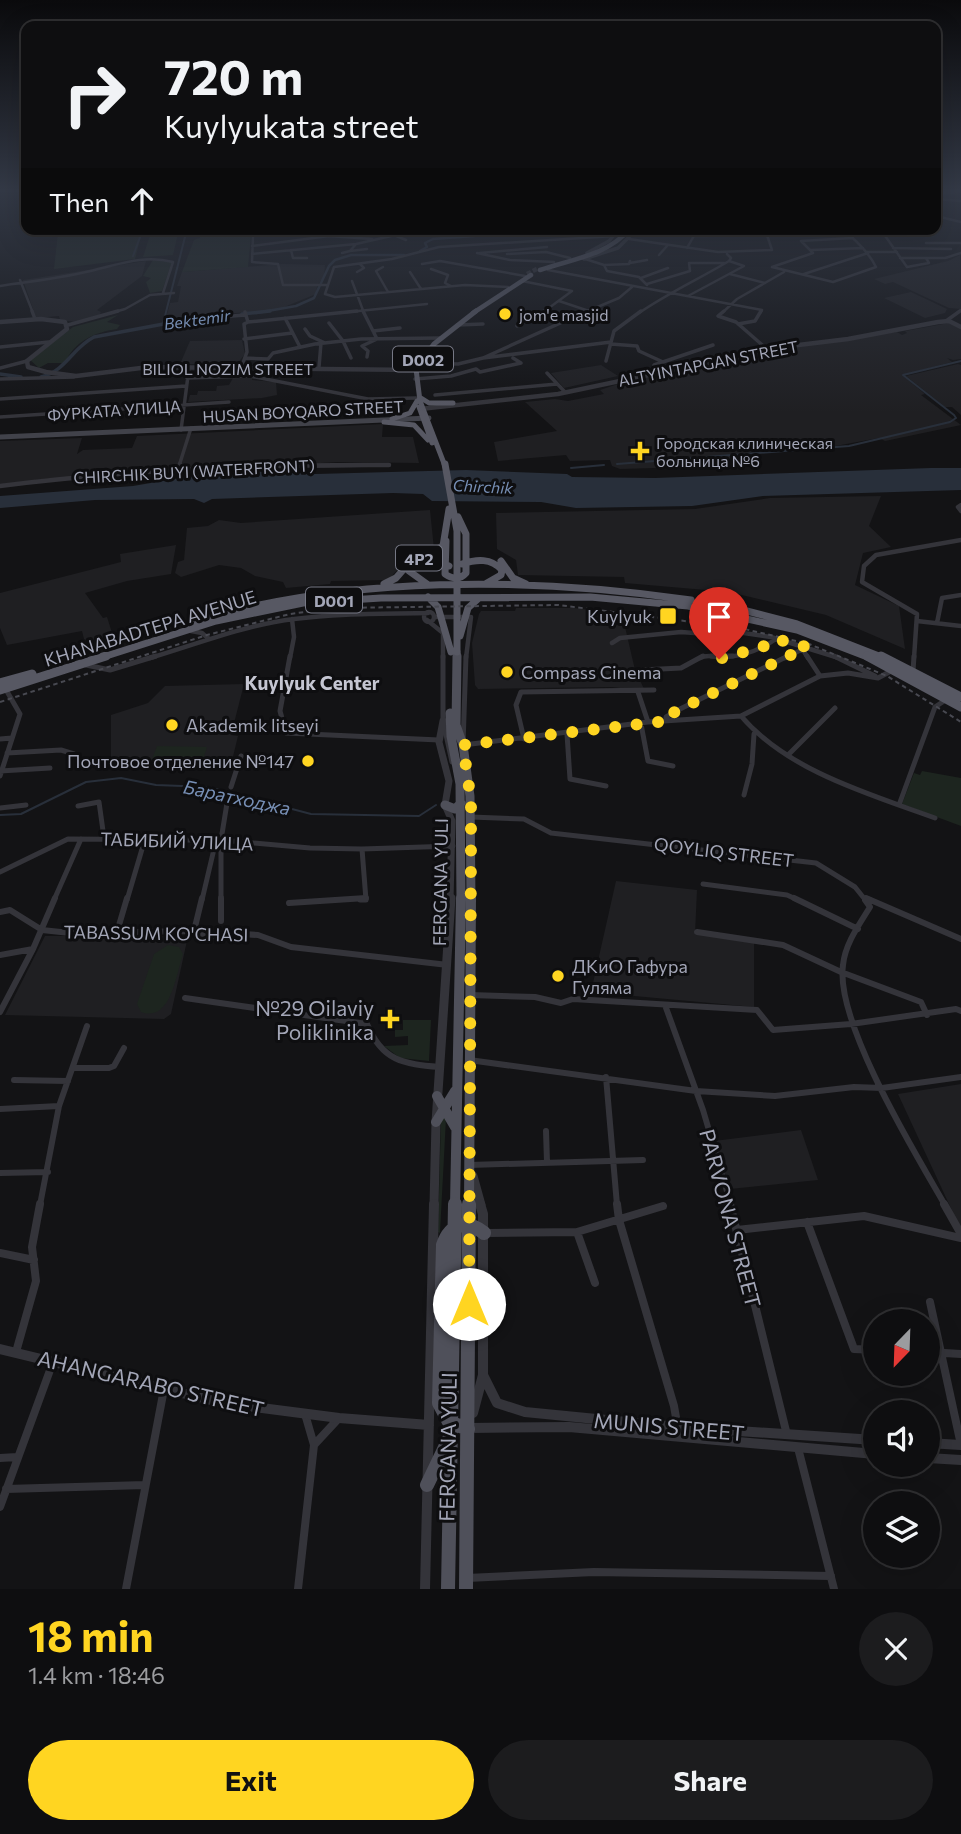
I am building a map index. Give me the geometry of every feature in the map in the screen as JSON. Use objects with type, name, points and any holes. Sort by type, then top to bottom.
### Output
[{"type":"highway","points":[[541,270],[549,265]]},
{"type":"highway","points":[[541,270],[557,265]]},
{"type":"highway","name":"D002","points":[[442,463],[432,445],[422,408],[412,386],[414,370],[419,359],[462,318],[526,277]]},
{"type":"highway","name":"D002","points":[[418,399],[414,370],[420,363],[457,325],[526,277]]},
{"type":"highway","points":[[386,420],[410,413],[418,399],[429,403],[453,403]]},
{"type":"highway","points":[[424,419],[435,410],[453,403]]},
{"type":"highway","name":"D002","points":[[424,419],[442,463],[452,509]]},
{"type":"highway","points":[[386,420],[414,425],[432,445]]},
{"type":"highway","name":"4P2","points":[[452,509],[455,539]]},
{"type":"highway","name":"4P2","points":[[366,588],[394,580],[410,562],[435,552],[455,539],[464,527],[452,509]]},
{"type":"highway","points":[[455,539],[466,574],[457,578],[445,573],[455,539]]},
{"type":"highway","name":"4P2","points":[[455,539],[474,551],[503,563],[518,581],[541,586]]},
{"type":"highway","name":"FERGANA YULI","points":[[454,652],[455,539]]},
{"type":"highway","points":[[436,597],[446,591],[415,579],[410,569],[420,561],[439,561],[455,571],[468,561],[488,560],[501,568],[501,575],[495,580],[463,591],[472,597]]},
{"type":"highway","name":"KHANABADTEPA AVENUE","points":[[2,687],[245,606],[295,596],[366,588],[541,586],[653,594],[756,613],[837,637],[913,671],[961,698]]},
{"type":"highway","points":[[454,652],[468,608],[486,594],[530,591],[617,595],[688,606]]},
{"type":"highway","points":[[245,613],[297,600],[372,592],[421,594],[438,607],[454,652]]},
{"type":"highway","name":"KHANABADTEPA AVENUE","points":[[2,687],[245,613],[334,600],[436,597],[606,598],[688,606],[757,619],[807,633],[846,647],[961,706]]},
{"type":"main road","name":"HUSAN BOYQARO STREET","points":[[0,436],[424,419]]},
{"type":"main road","name":"FERGANA YULI","points":[[448,1589],[451,1430],[462,1225],[469,1165],[470,1060],[471,817],[463,745],[457,725],[454,652]]},
{"type":"main road","name":"FERGANA YULI","points":[[454,652],[450,728],[461,803],[455,1127],[462,1225],[468,1429],[467,1584]]},
{"type":"main road","points":[[938,684],[961,690]]},
{"type":"main road","points":[[948,699],[961,698]]},
{"type":"main road","points":[[445,805],[455,808],[461,803]]},
{"type":"main road","points":[[436,1122],[456,1089]]},
{"type":"main road","points":[[437,1096],[455,1127]]},
{"type":"main road","points":[[451,1430],[434,1403],[443,1245],[445,1235],[462,1225],[484,1233]]},
{"type":"main road","points":[[451,1430],[468,1429]]},
{"type":"main road","points":[[428,1485],[451,1430]]},
{"type":"street","points":[[0,286],[100,269],[108,265]]},
{"type":"street","points":[[164,293],[172,265]]},
{"type":"street","points":[[278,265],[283,285],[326,285]]},
{"type":"street","points":[[352,265],[333,268],[325,294],[331,297],[478,285],[508,288]]},
{"type":"street","points":[[357,272],[364,268],[361,265]]},
{"type":"street","points":[[462,265],[526,277],[571,291],[539,315],[517,326]]},
{"type":"street","points":[[604,265],[607,271],[641,278],[668,268]]},
{"type":"street","points":[[541,270],[632,287],[690,271],[689,265]]},
{"type":"street","points":[[606,361],[617,328],[670,292],[698,280],[721,265]]},
{"type":"street","points":[[688,296],[744,266],[741,265]]},
{"type":"street","points":[[774,265],[772,266],[834,281],[876,267],[875,265]]},
{"type":"street","points":[[802,274],[829,265]]},
{"type":"street","points":[[383,267],[376,271],[388,292]]},
{"type":"street","points":[[431,269],[448,275],[445,283],[451,286]]},
{"type":"street","points":[[410,272],[421,289]]},
{"type":"street","points":[[768,350],[738,324],[718,316],[737,299],[784,272]]},
{"type":"street","points":[[730,274],[765,283]]},
{"type":"street","points":[[641,278],[647,285],[670,292],[762,310],[755,321],[738,324]]},
{"type":"street","points":[[20,281],[35,319]]},
{"type":"street","points":[[352,281],[355,295],[377,339]]},
{"type":"street","points":[[483,358],[519,339],[623,296],[632,287]]},
{"type":"street","points":[[28,364],[68,326],[125,309],[149,295],[174,293]]},
{"type":"street","points":[[559,301],[589,311]]},
{"type":"street","points":[[241,368],[247,349],[244,324],[248,322],[427,304]]},
{"type":"street","points":[[946,321],[961,310]]},
{"type":"street","points":[[195,318],[245,314],[248,322]]},
{"type":"street","points":[[285,318],[300,347]]},
{"type":"street","points":[[0,322],[55,319],[68,326]]},
{"type":"street","points":[[946,321],[961,327]]},
{"type":"street","name":"ALTYINTAPGAN STREET","points":[[422,408],[565,392],[768,350],[946,321]]},
{"type":"street","points":[[329,323],[343,341],[351,358]]},
{"type":"street","points":[[457,325],[476,327],[483,324]]},
{"type":"street","points":[[373,331],[400,328]]},
{"type":"street","points":[[305,330],[323,343]]},
{"type":"street","points":[[244,339],[292,334]]},
{"type":"street","points":[[245,358],[268,359],[273,354],[289,353],[300,347],[323,343],[440,338]]},
{"type":"street","points":[[367,357],[368,352],[362,346],[377,339]]},
{"type":"street","points":[[0,347],[49,342]]},
{"type":"street","points":[[319,367],[323,343]]},
{"type":"street","points":[[420,363],[513,358],[574,345],[611,343],[637,346],[639,351],[663,362]]},
{"type":"street","points":[[660,372],[653,366],[713,345]]},
{"type":"street","points":[[470,361],[480,372],[521,363],[513,358]]},
{"type":"street","points":[[0,368],[28,364],[47,373],[74,377]]},
{"type":"street","name":"BILIOL NOZIM STREET","points":[[0,379],[74,377],[145,367],[414,370]]},
{"type":"street","points":[[181,429],[189,368]]},
{"type":"street","points":[[415,379],[452,376],[476,369]]},
{"type":"street","points":[[547,373],[565,392]]},
{"type":"street","points":[[187,378],[250,376],[368,399],[418,399]]},
{"type":"street","points":[[435,395],[557,384]]},
{"type":"street","points":[[0,399],[186,386]]},
{"type":"street","name":"ФУРКАТА УЛИЦА","points":[[0,417],[229,402]]},
{"type":"street","points":[[177,472],[190,429]]},
{"type":"street","name":"CHIRCHIK BUYI (WATERFRONT)","points":[[0,486],[66,478],[301,465],[389,465]]},
{"type":"street","points":[[961,505],[958,507],[961,511]]},
{"type":"street","points":[[913,671],[917,614],[860,580],[869,558],[961,540]]},
{"type":"street","points":[[937,622],[942,598],[961,595]]},
{"type":"street","points":[[426,620],[423,615],[428,613]]},
{"type":"street","points":[[82,664],[110,670],[208,638],[292,619],[332,615],[428,613],[435,617]]},
{"type":"street","points":[[402,614],[438,626],[443,636],[443,721],[446,742],[460,784]]},
{"type":"street","points":[[426,620],[435,617],[471,617],[467,636],[463,745],[644,723],[741,716],[820,676],[848,673],[878,678],[893,670]]},
{"type":"street","points":[[292,619],[294,637],[280,710],[286,733],[439,740]]},
{"type":"street","points":[[208,638],[207,629],[216,621]]},
{"type":"street","points":[[917,621],[961,626]]},
{"type":"street","points":[[708,635],[713,628],[776,639],[838,657],[878,678]]},
{"type":"street","points":[[185,631],[199,632],[208,638]]},
{"type":"street","points":[[443,636],[455,631],[467,636]]},
{"type":"street","points":[[612,643],[620,638],[681,632],[708,635]]},
{"type":"street","points":[[708,635],[719,659]]},
{"type":"street","points":[[641,670],[681,668],[705,654],[719,659],[768,645],[776,639]]},
{"type":"street","points":[[805,648],[820,676]]},
{"type":"street","points":[[666,721],[666,717],[678,710],[805,648]]},
{"type":"street","points":[[2,687],[20,714],[0,773],[50,768]]},
{"type":"street","points":[[524,739],[516,705],[521,692],[654,690]]},
{"type":"street","points":[[638,692],[648,761],[673,766]]},
{"type":"street","points":[[899,805],[934,707],[948,699]]},
{"type":"street","points":[[789,754],[835,708]]},
{"type":"street","points":[[741,716],[754,734],[827,775],[935,818]]},
{"type":"street","points":[[425,1589],[429,1425],[434,1403],[436,1122],[448,965],[453,845],[453,821],[445,805],[450,782],[439,740],[443,721]]},
{"type":"street","points":[[567,734],[570,779],[606,786]]},
{"type":"street","points":[[744,794],[754,734]]},
{"type":"street","points":[[0,739],[12,738]]},
{"type":"street","points":[[7,753],[61,750],[74,754]]},
{"type":"street","points":[[231,787],[241,756]]},
{"type":"street","points":[[221,921],[221,840],[228,797]]},
{"type":"street","points":[[78,806],[99,802],[104,838]]},
{"type":"street","points":[[0,808],[26,804]]},
{"type":"street","name":"QOYLIQ STREET","points":[[471,817],[524,819],[551,833],[816,863],[855,887],[863,897],[961,939]]},
{"type":"street","name":"ТАБИБИЙ УЛИЦА","points":[[0,872],[68,839],[221,840],[310,848],[362,849],[453,845]]},
{"type":"street","points":[[0,912],[10,910],[43,930],[81,839]]},
{"type":"street","points":[[117,932],[145,839]]},
{"type":"street","points":[[194,931],[214,849],[221,840]]},
{"type":"street","points":[[289,903],[366,900],[362,849]]},
{"type":"street","points":[[703,884],[787,895],[858,929]]},
{"type":"street","points":[[863,897],[870,906],[845,951],[841,972],[851,1024],[961,1236]]},
{"type":"street","name":"TABASSUM KO'CHASI","points":[[0,1012],[43,930],[70,933],[194,931],[207,937],[225,933],[258,935],[291,947],[448,965]]},
{"type":"street","points":[[697,932],[783,945],[841,972],[921,1003],[927,1015]]},
{"type":"street","points":[[0,955],[33,949]]},
{"type":"street","points":[[470,995],[535,997],[561,1003],[573,999],[757,1010],[773,1030],[851,1024],[956,1009],[961,1011]]},
{"type":"street","points":[[185,998],[367,1024],[372,1041],[383,1054],[399,1061],[440,1067]]},
{"type":"street","name":"PARVONA STREET","points":[[665,1004],[696,1091],[737,1230],[787,1436]]},
{"type":"street","points":[[15,1353],[36,1281],[32,1247],[59,1106],[87,1026]]},
{"type":"street","points":[[73,1068],[109,1068],[114,1066],[124,1048]]},
{"type":"street","points":[[470,1060],[696,1091],[775,1096],[853,1087],[882,1088],[961,1077]]},
{"type":"street","points":[[606,1077],[619,1220],[678,1432]]},
{"type":"street","points":[[14,1080],[68,1081]]},
{"type":"street","points":[[0,1110],[59,1106]]},
{"type":"street","points":[[546,1131],[547,1162]]},
{"type":"street","points":[[468,1429],[483,1375],[484,1233],[483,1214],[469,1165],[643,1160]]},
{"type":"street","points":[[0,1173],[48,1172]]},
{"type":"street","points":[[484,1233],[577,1232],[663,1206]]},
{"type":"street","points":[[737,1230],[864,1216],[961,1236]]},
{"type":"street","points":[[807,1222],[854,1349],[863,1349]]},
{"type":"street","points":[[577,1232],[595,1283]]},
{"type":"street","points":[[0,1253],[34,1260]]},
{"type":"street","points":[[930,1302],[961,1445],[940,1444]]},
{"type":"street","name":"AHANGARABO STREET","points":[[0,1349],[223,1404],[339,1418],[429,1425]]},
{"type":"street","points":[[941,1353],[961,1353]]},
{"type":"street","points":[[0,1507],[53,1361]]},
{"type":"street","name":"MUNIS STREET","points":[[483,1375],[494,1400],[509,1409],[798,1448],[863,1453]]},
{"type":"street","points":[[126,1589],[164,1389]]},
{"type":"street","points":[[298,1589],[314,1445],[305,1414]]},
{"type":"street","points":[[314,1445],[339,1418]]},
{"type":"street","name":"MUNIS STREET","points":[[468,1429],[569,1427],[863,1439]]},
{"type":"street","points":[[798,1448],[834,1589]]},
{"type":"street","points":[[0,1458],[17,1457]]},
{"type":"street","points":[[940,1459],[961,1461]]},
{"type":"street","points":[[6,1489],[145,1485]]},
{"type":"street","points":[[467,1584],[594,1572],[831,1576]]},
{"type":"shaded area","points":[[54,265],[85,265],[54,269]]},
{"type":"shaded area","points":[[119,265],[145,265],[142,276],[97,310],[101,312],[99,317],[76,322],[60,320],[59,316],[36,318],[23,280]]},
{"type":"shaded area","points":[[150,265],[171,265],[162,291],[150,293],[146,282],[151,278],[143,276]]},
{"type":"shaded area","points":[[185,265],[248,265],[248,267],[182,272]]},
{"type":"shaded area","points":[[268,265],[325,265],[324,277],[317,286],[316,294],[277,310],[195,316],[165,322],[170,303],[178,302],[181,286],[177,286],[182,272]]},
{"type":"shaded area","points":[[931,265],[960,265],[961,309],[949,308],[893,282],[885,284],[874,279]]},
{"type":"shaded area","points":[[911,292],[947,309],[945,313],[925,318],[884,298]]},
{"type":"shaded area","points":[[118,315],[107,322],[120,325],[117,329],[86,339],[74,349],[65,363],[48,363],[39,368],[30,360],[73,327]]},
{"type":"shaded area","points":[[949,323],[961,329],[961,359],[947,358],[952,362],[902,375],[925,394],[921,395],[961,425],[885,441],[879,438],[819,449],[753,453],[761,463],[758,465],[620,469],[612,466],[610,460],[570,461],[566,455],[498,461],[494,442],[557,431],[525,402],[555,399],[568,401],[604,394],[600,390],[630,380],[809,345],[897,332],[902,335],[907,333],[905,331]]},
{"type":"shaded area","points":[[242,340],[245,354],[237,364],[180,364],[190,341]]},
{"type":"shaded area","points":[[601,365],[618,376],[564,388],[551,373]]},
{"type":"shaded area","points":[[961,365],[961,415],[952,407],[945,407],[906,376]]},
{"type":"shaded area","points":[[252,377],[252,380],[276,382],[277,395],[188,402],[190,395],[197,395],[198,391],[216,391],[217,386],[229,385],[233,378]]},
{"type":"shaded area","points":[[383,424],[382,437],[413,437],[419,463],[339,462],[42,479],[0,485],[0,441],[82,438],[77,454],[83,450],[132,448],[137,436]]},
{"type":"shaded area","points":[[881,496],[869,526],[891,547],[863,553],[855,585],[899,606],[905,649],[826,615],[729,592],[625,583],[624,577],[518,575],[516,560],[497,549],[496,513],[695,509],[770,498]]},
{"type":"shaded area","points":[[430,510],[434,549],[408,559],[388,580],[331,581],[330,584],[286,588],[283,582],[255,576],[241,568],[219,565],[181,577],[175,573],[178,562],[184,560],[187,528],[208,526],[219,520],[241,523]]},
{"type":"shaded area","points":[[176,545],[171,574],[127,581],[85,593],[103,618],[107,617],[113,636],[88,641],[84,639],[82,631],[7,645],[0,628],[0,593],[121,562],[120,554]]},
{"type":"shaded area","points":[[516,608],[574,608],[622,614],[635,670],[645,691],[612,687],[478,689],[475,685],[472,643],[479,614],[481,611],[515,611]]},
{"type":"shaded area","name":"Akademik litseyi","points":[[244,684],[231,735],[238,736],[230,769],[139,767],[111,763],[111,715],[148,703],[165,686]]},
{"type":"shaded area","points":[[157,746],[207,747],[202,763],[151,762]]},
{"type":"shaded area","points":[[922,771],[961,778],[961,826],[902,804],[914,773],[920,775]]},
{"type":"shaded area","points":[[616,881],[697,890],[695,934],[754,943],[754,1007],[591,992]]},
{"type":"shaded area","points":[[45,936],[188,936],[171,1014],[164,1019],[5,1015]]},
{"type":"shaded area","points":[[168,945],[179,947],[183,954],[171,995],[159,1010],[141,1012],[137,1004],[154,954]]},
{"type":"shaded area","points":[[403,1020],[431,1020],[429,1061],[400,1058],[384,1046],[408,1045],[408,1036],[395,1037],[395,1030],[403,1030]]},
{"type":"shaded area","points":[[961,1084],[961,1230],[898,1094]]},
{"type":"shaded area","points":[[441,1118],[446,1118],[440,1233],[438,1232]]},
{"type":"shaded area","points":[[801,1130],[818,1180],[730,1189],[714,1141]]},
{"type":"water","name":"Chirchik","points":[[961,468],[961,490],[763,496],[692,506],[576,508],[541,502],[432,501],[423,494],[393,493],[212,499],[204,503],[194,499],[95,500],[0,508],[0,496],[133,486],[215,472],[232,475],[243,469],[316,474],[466,470],[567,474],[572,477],[655,478]]},
{"type":"waterway","points":[[163,324],[178,265]]},
{"type":"waterway","name":"Bektemir","points":[[263,312],[296,306],[314,298],[330,265]]},
{"type":"waterway","name":"Bektemir","points":[[263,312],[270,311]]},
{"type":"waterway","name":"Bektemir","points":[[242,314],[263,312]]},
{"type":"waterway","name":"Bektemir","points":[[256,313],[263,312]]},
{"type":"waterway","name":"Bektemir","points":[[41,377],[57,370],[94,337],[201,317]]},
{"type":"waterway","points":[[617,464],[849,446],[950,422],[956,418],[954,415],[903,375],[961,361]]},
{"type":"waterway","name":"Bektemir","points":[[0,374],[21,377]]},
{"type":"waterway","points":[[571,468],[604,465]]},
{"type":"waterway","name":"Баратходжа","points":[[0,815],[21,814],[86,782],[121,778],[156,785],[208,787],[311,814],[419,816],[436,805]]},
{"type":"tunnel","points":[[527,274],[537,269]]},
{"type":"railway","points":[[0,702],[207,635],[290,614],[336,608],[558,605],[740,628],[809,644],[887,676],[961,722]]},
{"type":"place","name":"jom'e masjid","points":[[505,314]]},
{"type":"place","name":"Городская клиническая больница №6","points":[[640,451]]},
{"type":"place","name":"Kuylyuk","points":[[668,616]]},
{"type":"place","name":"Compass Cinema","points":[[507,672]]},
{"type":"place","name":"Akademik litseyi","points":[[172,725]]},
{"type":"place","name":"Почтовое отделение №147","points":[[308,761]]},
{"type":"place","name":"ДКиО Гафура Гуляма","points":[[558,976]]},
{"type":"place","name":"№29 Oilaviy Poliklinika","points":[[390,1019]]},
{"type":"district","name":"Kuylyuk Center","points":[[312,682]]},
{"type":"route","points":[[469,1304],[471,801],[463,745],[666,721],[666,717],[678,710],[807,647],[776,639],[768,645],[719,659]]}]
